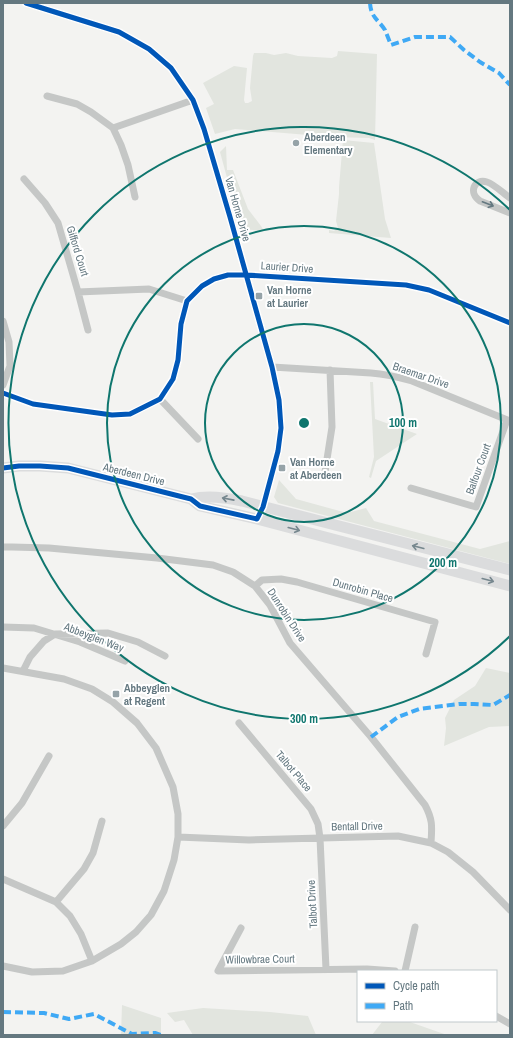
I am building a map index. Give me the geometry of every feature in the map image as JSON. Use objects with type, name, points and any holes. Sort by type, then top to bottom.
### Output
[{"type":"main road","name":"Aberdeen Drive","points":[[3,468],[40,466],[68,468],[191,499],[203,497],[222,497],[242,501],[263,508],[510,570]]},
{"type":"main road","name":"Aberdeen Drive","points":[[191,499],[200,506],[257,519],[510,586]]},
{"type":"street","name":"Van Horne Drive","points":[[28,3],[119,32],[149,49],[171,68],[193,100],[208,142],[272,367],[279,400],[281,428],[278,451],[263,508],[257,519]]},
{"type":"street","points":[[47,96],[76,104],[91,112],[113,128],[128,165],[136,197]]},
{"type":"street","points":[[113,128],[193,100]]},
{"type":"street","name":"Gifford Court","points":[[24,179],[45,203],[58,223],[88,330]]},
{"type":"street","points":[[510,198],[485,181],[480,181],[473,189],[476,198],[480,201],[510,213]]},
{"type":"street","name":"Laurier Drive","points":[[187,301],[202,286],[214,279],[228,275],[406,285],[429,290],[510,324]]},
{"type":"street","name":"Gifford Court","points":[[78,292],[149,289],[187,301]]},
{"type":"street","points":[[3,392],[33,404],[112,415],[130,414],[160,400],[173,379],[177,366],[181,324],[187,301]]},
{"type":"street","points":[[3,321],[9,342],[10,366],[3,385]]},
{"type":"street","name":"Braemar Drive","points":[[272,367],[386,374],[412,382],[508,421]]},
{"type":"street","points":[[325,472],[332,427],[330,370]]},
{"type":"street","points":[[160,400],[198,439]]},
{"type":"street","name":"Balfour Court","points":[[411,488],[476,507],[508,421]]},
{"type":"street","name":"Dunrobin Drive","points":[[3,547],[49,548],[157,558],[213,566],[232,572],[255,586],[270,606],[290,643],[371,738],[425,805],[432,822],[431,842]]},
{"type":"street","name":"Dunrobin Place","points":[[255,586],[262,580],[280,579],[297,582],[435,622],[426,654]]},
{"type":"street","name":"Abbeyglen Way","points":[[3,627],[34,628],[80,642],[126,661]]},
{"type":"street","name":"Abbeyglen Way","points":[[23,671],[30,657],[44,641],[55,634],[108,633],[138,642],[165,656]]},
{"type":"street","points":[[3,668],[64,679],[92,689],[113,702],[137,723],[156,748],[173,787],[178,814],[178,837],[173,866],[164,891],[151,915],[136,932],[92,961],[63,971],[32,972],[3,966]]},
{"type":"street","name":"Talbot Place","points":[[240,723],[311,809],[318,824],[320,838]]},
{"type":"street","points":[[3,826],[22,804],[50,756]]},
{"type":"street","points":[[56,902],[84,869],[93,853],[102,821]]},
{"type":"street","name":"Bentall Drive","points":[[178,837],[249,840],[398,836],[431,842],[448,852],[474,872],[509,906]]},
{"type":"street","name":"Talbot Drive","points":[[320,838],[326,969]]},
{"type":"street","points":[[3,879],[56,902],[70,916],[81,934],[92,961]]},
{"type":"street","points":[[405,970],[415,927]]},
{"type":"street","name":"Willowbrae Court","points":[[241,928],[218,971],[326,969]]},
{"type":"street","points":[[326,969],[381,970]]},
{"type":"street","points":[[497,1017],[510,1024]]},
{"type":"shaded area","points":[[338,51],[377,54],[375,140],[369,138],[332,137],[235,129],[215,134],[206,108],[214,104],[203,83],[234,66],[247,68],[244,100],[245,103],[248,103],[252,101],[250,88],[254,53],[274,55],[286,53],[298,56],[332,58],[337,56]]},
{"type":"shaded area","points":[[343,140],[374,143],[385,219],[391,238],[329,233],[329,230],[334,231],[338,228],[336,221]]},
{"type":"shaded area","points":[[226,146],[227,170],[233,170],[248,209],[264,231],[241,229],[220,152]]},
{"type":"shaded area","points":[[370,382],[373,382],[375,419],[417,434],[376,461],[371,478],[369,477],[374,457]]},
{"type":"shaded area","points":[[279,480],[296,499],[347,513],[366,508],[374,521],[480,549],[510,541],[510,564],[278,503],[274,497]]},
{"type":"shaded area","points":[[486,668],[510,673],[510,726],[489,727],[444,746],[446,728],[445,718],[454,700],[475,686]]},
{"type":"shaded area","points":[[122,1005],[161,1018],[161,1035],[121,1035]]},
{"type":"shaded area","points":[[203,1008],[308,1016],[316,1035],[193,1035],[184,1020],[175,1022],[167,1013]]},
{"type":"shaded area","points":[[382,1022],[410,1022],[447,1035],[372,1035]]},
{"type":"marked path","points":[[370,3],[373,15],[385,30],[391,45],[415,37],[450,37],[480,62],[499,73],[510,85]]},
{"type":"marked path","points":[[371,737],[398,717],[419,709],[459,704],[493,705],[510,695]]},
{"type":"marked path","points":[[3,1012],[44,1013],[69,1019],[94,1014],[132,1034],[155,1033],[161,1035]]},
{"type":"cycle path","points":[[3,468],[19,466],[68,468],[191,499],[200,506],[257,519],[263,507],[278,451],[281,428],[279,400],[272,367],[204,129],[193,100],[171,68],[149,49],[119,32],[26,3]]},
{"type":"cycle path","points":[[3,393],[33,404],[112,415],[130,414],[160,399],[173,379],[178,360],[181,324],[187,301],[202,286],[214,279],[228,275],[406,285],[429,290],[510,323]]},
{"type":"place","name":"Aberdeen Elementary","points":[[296,143]]},
{"type":"place","name":"Van Horne at Laurier","points":[[259,296]]},
{"type":"place","name":"Van Horne at Aberdeen","points":[[282,468]]},
{"type":"place","name":"Abbeyglen at Regent","points":[[116,694]]}]
